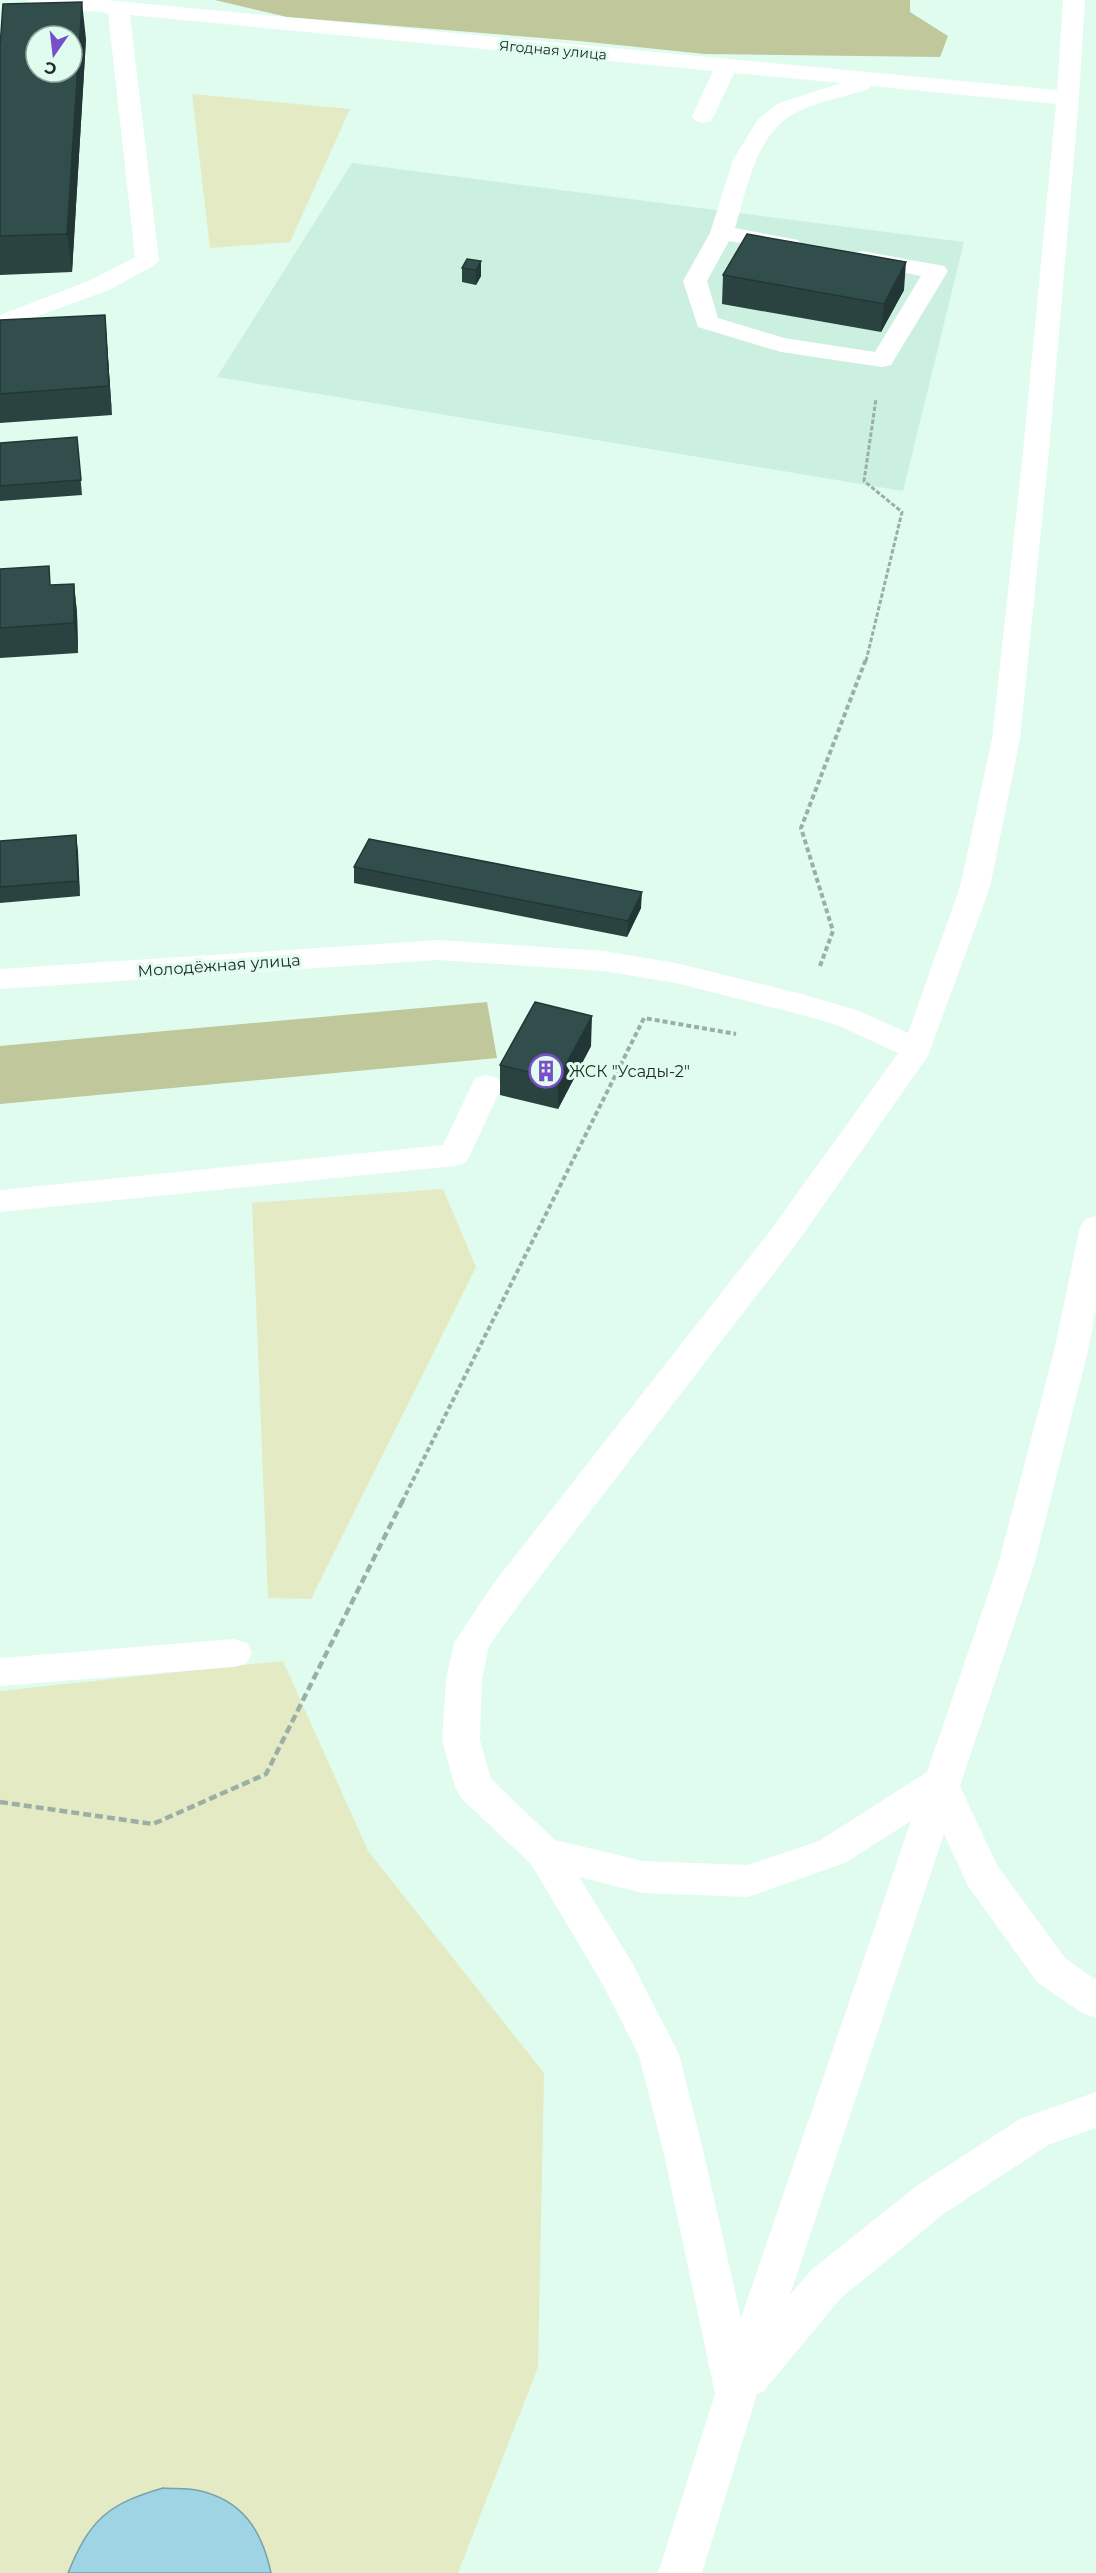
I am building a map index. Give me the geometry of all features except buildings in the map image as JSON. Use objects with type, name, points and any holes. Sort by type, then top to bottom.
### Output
[{"type":"street","name":"Ягодная улица","points":[[38,0],[1068,98]]},
{"type":"street","points":[[736,2394],[684,2154],[659,2054],[616,1971],[544,1853],[474,1787],[461,1740],[464,1679],[472,1643],[506,1594],[785,1235],[917,1048],[975,887],[1006,739],[1035,462],[1068,98],[1074,0]]},
{"type":"street","points":[[0,323],[100,285],[147,260],[118,9]]},
{"type":"street","points":[[703,116],[726,66]]},
{"type":"street","points":[[722,233],[936,271],[882,360],[781,345],[707,322],[695,281],[722,233],[744,160],[766,124],[787,108],[874,80]]},
{"type":"street","name":"Молодёжная улица","points":[[0,979],[438,950],[604,961],[676,973],[805,1005],[848,1018],[917,1048]]},
{"type":"street","points":[[0,1200],[454,1155],[486,1086]]},
{"type":"street","points":[[680,2573],[736,2394],[940,1783],[1016,1565],[1071,1351],[1096,1227]]},
{"type":"street","points":[[0,1672],[234,1653]]},
{"type":"street","points":[[544,1853],[643,1877],[748,1881],[832,1852],[940,1783]]},
{"type":"street","points":[[940,1783],[982,1875],[1051,1970],[1096,2001]]},
{"type":"street","points":[[736,2394],[826,2283],[930,2200],[1034,2132],[1096,2110]]},
{"type":"path","points":[[805,1005],[833,931],[801,828],[864,667],[902,512],[864,482],[882,360]]},
{"type":"path","points":[[0,1802],[153,1824],[267,1774],[644,1018]]},
{"type":"shaded area","points":[[215,0],[910,0],[910,12],[948,36],[940,57],[705,54],[579,41],[287,17]]},
{"type":"shaded area","points":[[192,94],[350,109],[290,242],[210,248]]},
{"type":"shaded area","points":[[352,163],[964,242],[903,491],[217,377]]},
{"type":"shaded area","points":[[487,1002],[497,1058],[0,1104],[0,1046]]},
{"type":"shaded area","points":[[443,1189],[476,1267],[311,1599],[268,1598],[252,1203]]},
{"type":"shaded area","points":[[283,1661],[368,1851],[544,2073],[538,2367],[458,2573],[0,2573],[0,1691]]},
{"type":"water","points":[[163,2488],[192,2489],[212,2494],[238,2509],[262,2543],[271,2573],[68,2573],[84,2539],[103,2516],[128,2500]]},
{"type":"place","name":"ЖСК \"Усады-2\"","points":[[546,1071]]}]
